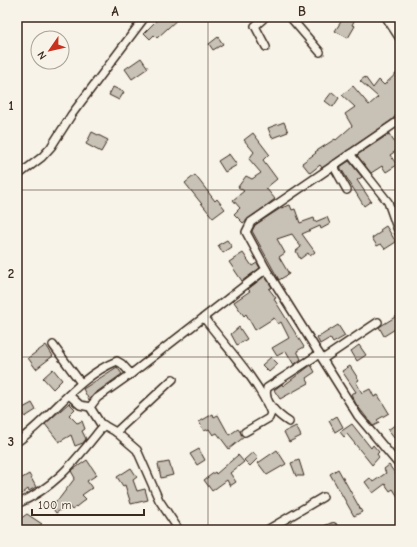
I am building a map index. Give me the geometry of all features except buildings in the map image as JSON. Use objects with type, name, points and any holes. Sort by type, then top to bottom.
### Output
[{"type":"street","points":[[17,176],[42,157],[51,147],[72,114],[145,17]]},
{"type":"street","points":[[290,17],[320,52]]},
{"type":"street","points":[[387,17],[400,37]]},
{"type":"street","points":[[264,18],[255,26],[266,46]]},
{"type":"street","points":[[400,120],[251,222],[246,228],[247,236],[266,269],[358,416],[400,466]]},
{"type":"street","points":[[350,154],[388,202],[400,236]]},
{"type":"street","points":[[333,165],[347,190]]},
{"type":"street","points":[[90,407],[97,398],[131,374],[266,269]]},
{"type":"street","points":[[204,318],[243,367],[269,407],[271,416],[245,432]]},
{"type":"street","points":[[289,422],[272,407],[266,394],[267,388],[378,322]]},
{"type":"street","points":[[53,345],[81,383]]},
{"type":"street","points":[[17,442],[40,424],[70,396],[81,383],[117,361],[122,364],[131,374]]},
{"type":"street","points":[[116,432],[173,379]]},
{"type":"street","points":[[70,396],[80,405],[90,407],[95,416],[104,425],[116,432],[137,450],[159,500],[178,530]]},
{"type":"street","points":[[17,502],[36,494],[59,478],[104,425]]},
{"type":"street","points":[[267,530],[323,498]]}]
